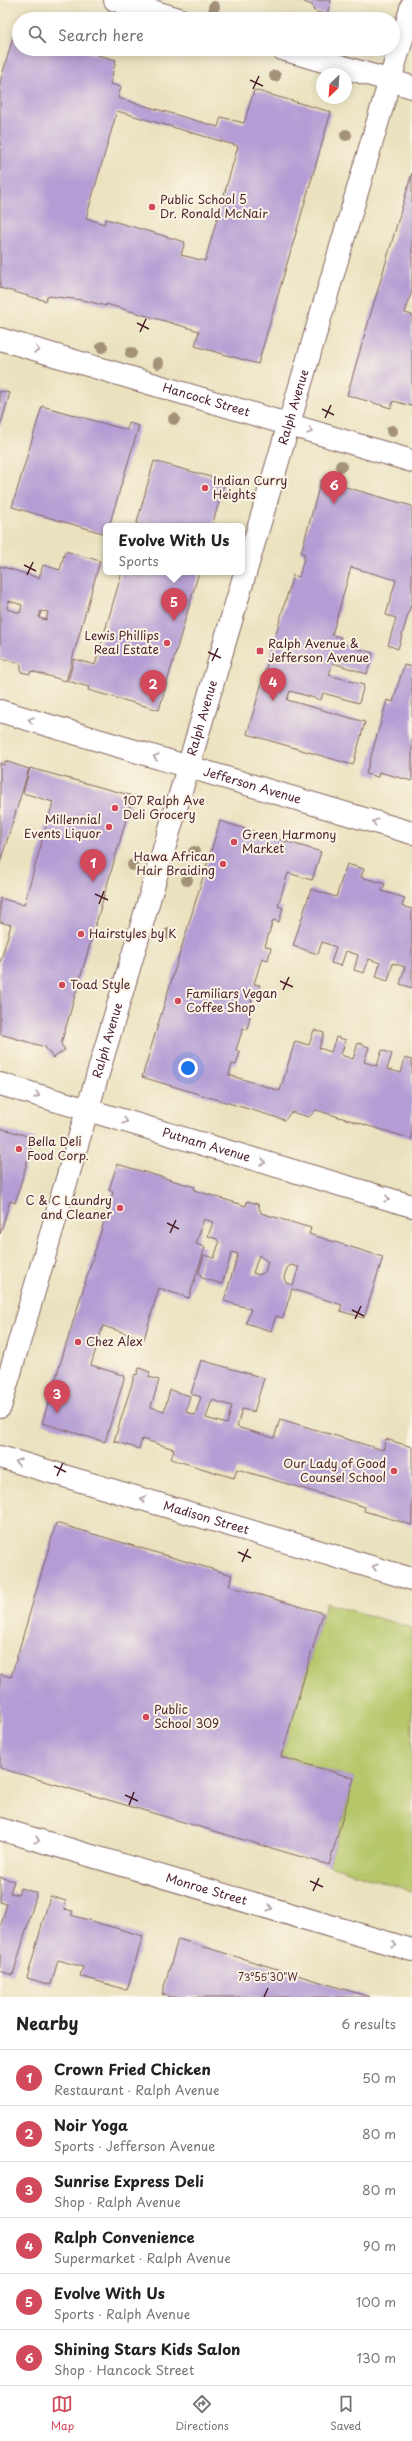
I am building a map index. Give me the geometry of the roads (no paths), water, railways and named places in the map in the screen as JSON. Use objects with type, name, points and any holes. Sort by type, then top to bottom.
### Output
[{"type":"street","points":[[115,0],[155,12]]},
{"type":"street","name":"Ralph Avenue","points":[[400,46],[412,6]]},
{"type":"street","points":[[306,56],[412,87]]},
{"type":"street","name":"Ralph Avenue","points":[[245,573],[397,56]]},
{"type":"street","name":"Hancock Street","points":[[0,339],[412,461]]},
{"type":"street","name":"Ralph Avenue","points":[[0,1407],[244,575]]},
{"type":"street","name":"Jefferson Avenue","points":[[0,711],[412,833]]},
{"type":"street","name":"Putnam Avenue","points":[[0,1084],[412,1206]]},
{"type":"street","name":"Madison Street","points":[[0,1457],[412,1578]]},
{"type":"street","name":"Monroe Street","points":[[0,1829],[412,1950]]},
{"type":"place","name":"Public School 5 Dr. Ronald McNair","points":[[152,207]]},
{"type":"place","name":"Indian Curry Heights","points":[[205,488]]},
{"type":"place","name":"Shining Stars Kids Salon","points":[[334,504]]},
{"type":"place","name":"Evolve With Us","points":[[174,621]]},
{"type":"place","name":"Lewis Phillips Real Estate","points":[[167,643]]},
{"type":"place","name":"Ralph Avenue & Jefferson Avenue","points":[[260,651]]},
{"type":"place","name":"Ralph Convenience","points":[[273,701]]},
{"type":"place","name":"Noir Yoga","points":[[153,703]]},
{"type":"place","name":"107 Ralph Ave Deli Grocery","points":[[115,808]]},
{"type":"place","name":"Millennial Events Liquor","points":[[109,827]]},
{"type":"place","name":"Green Harmony Market","points":[[234,842]]},
{"type":"place","name":"Hawa African Hair Braiding","points":[[223,864]]},
{"type":"place","name":"Crown Fried Chicken","points":[[93,882]]},
{"type":"place","name":"Hairstyles by K","points":[[81,934]]},
{"type":"place","name":"Toad Style","points":[[62,985]]},
{"type":"place","name":"Familiars Vegan Coffee Shop","points":[[178,1001]]},
{"type":"place","name":"Bella Deli Food Corp.","points":[[19,1149]]},
{"type":"place","name":"C & C Laundry and Cleaner","points":[[120,1208]]},
{"type":"place","name":"Chez Alex","points":[[78,1342]]},
{"type":"place","name":"Sunrise Express Deli","points":[[57,1413]]},
{"type":"place","name":"Our Lady of Good Counsel School","points":[[394,1471]]},
{"type":"place","name":"Public School 309","points":[[146,1717]]}]
